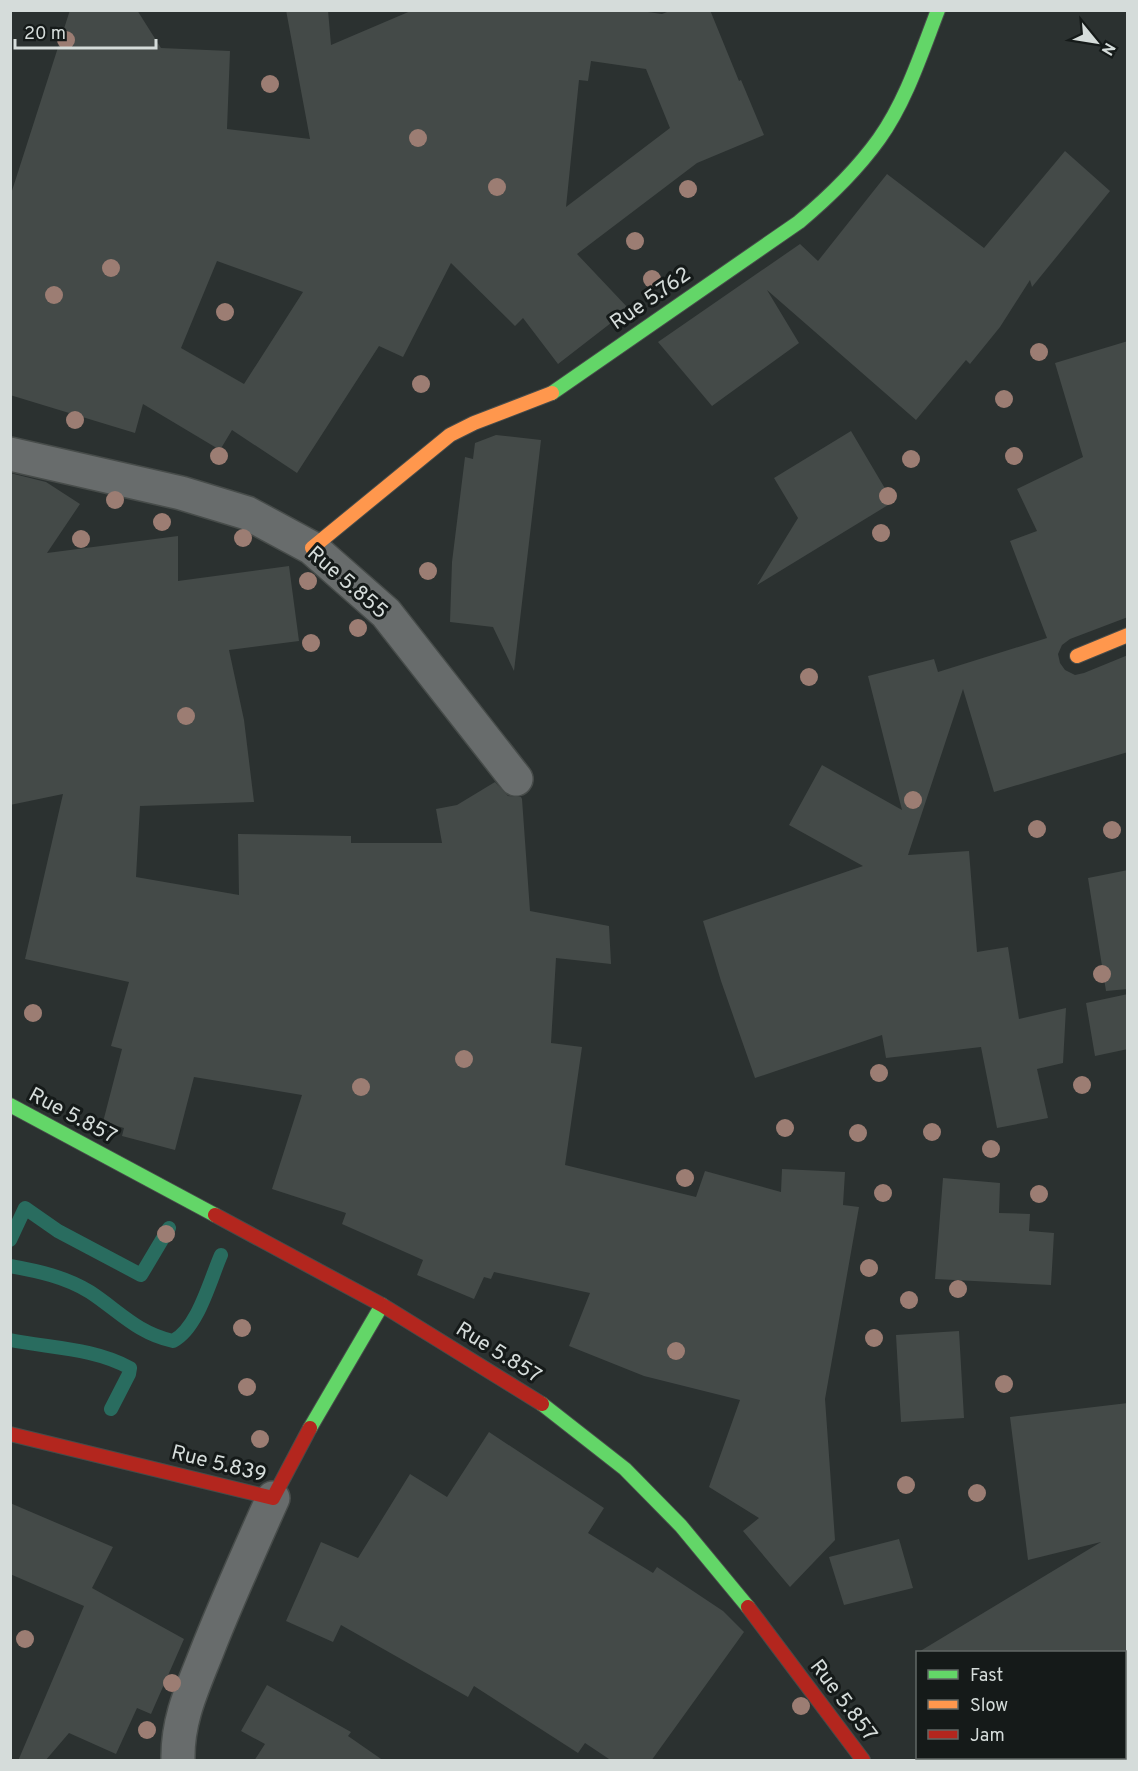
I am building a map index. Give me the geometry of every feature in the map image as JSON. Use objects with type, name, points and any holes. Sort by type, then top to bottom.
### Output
[{"type":"street","name":"Rue 5.762","points":[[312,548],[450,435],[549,395],[799,222],[835,192],[879,139],[910,80],[938,10]]},
{"type":"street","name":"Rue 5.855","points":[[10,454],[181,493],[247,513],[312,548],[386,612],[516,779]]},
{"type":"street","points":[[1077,656],[1128,635]]},
{"type":"street","name":"Rue 5.857","points":[[10,1104],[382,1305],[543,1405],[625,1469],[681,1526],[742,1598],[862,1761]]},
{"type":"street","name":"Rue 5.839","points":[[10,1434],[273,1498],[319,1411],[382,1305]]},
{"type":"street","points":[[178,1761],[177,1739],[182,1713],[273,1498]]},
{"type":"building","points":[[70,10],[137,10],[161,48],[230,51],[227,129],[310,139],[286,10],[328,10],[331,45],[413,10],[634,10],[662,14],[672,10],[710,10],[764,135],[697,163],[577,254],[629,309],[558,364],[523,318],[515,326],[451,263],[403,357],[379,346],[297,473],[232,430],[220,450],[143,404],[135,433],[10,395],[10,197]],"holes":[[[591,61],[646,69],[670,128],[566,207],[579,80],[588,81]],[[217,261],[303,292],[244,384],[181,348]]]},
{"type":"building","points":[[1065,151],[1110,191],[1032,287],[1030,280],[1000,327],[970,364],[966,360],[916,420],[767,290],[799,343],[712,406],[658,342],[800,244],[818,261],[887,174],[984,248]]},
{"type":"building","points":[[1128,341],[1128,617],[1070,639],[1062,645],[1058,654],[1065,670],[1075,675],[1128,655],[1128,752],[994,792],[963,689],[908,855],[969,851],[977,952],[1008,947],[1019,1019],[1066,1008],[1063,1063],[1037,1069],[1048,1118],[997,1128],[981,1047],[886,1058],[882,1035],[755,1078],[703,921],[863,866],[789,825],[822,765],[902,810],[868,676],[934,659],[938,672],[1047,638],[1010,541],[1037,531],[1017,489],[1083,457],[1055,363]]},
{"type":"building","points":[[851,431],[893,502],[757,585],[798,518],[774,478]]},
{"type":"building","points":[[496,435],[541,440],[514,671],[493,627],[450,622],[452,562],[465,457],[473,459],[475,443]]},
{"type":"building","points":[[10,473],[46,482],[80,504],[47,553],[178,536],[178,581],[289,566],[299,641],[229,650],[244,720],[254,802],[140,806],[136,877],[239,895],[238,834],[351,836],[351,843],[442,843],[436,809],[457,805],[495,782],[508,796],[522,799],[530,911],[609,926],[611,964],[556,958],[551,1043],[582,1047],[565,1165],[696,1197],[705,1171],[781,1192],[782,1169],[845,1172],[843,1205],[859,1207],[825,1399],[835,1540],[790,1587],[743,1531],[759,1518],[709,1487],[740,1400],[644,1376],[569,1346],[590,1293],[494,1272],[491,1279],[484,1277],[474,1299],[417,1275],[423,1260],[342,1224],[346,1213],[272,1189],[302,1095],[194,1077],[175,1150],[122,1136],[124,1128],[103,1122],[122,1049],[111,1046],[129,982],[25,959],[63,794],[10,805]]},
{"type":"building","points":[[1128,870],[1128,989],[1106,991],[1088,878]]},
{"type":"building","points":[[1128,994],[1128,1049],[1095,1056],[1086,1003]]},
{"type":"building","points":[[943,1178],[1000,1183],[999,1213],[1030,1214],[1029,1231],[1054,1233],[1051,1285],[935,1279]]},
{"type":"building","points":[[959,1331],[964,1418],[901,1422],[896,1335]]},
{"type":"building","points":[[1128,1403],[1128,1653],[1126,1651],[920,1651],[1101,1542],[1028,1560],[1010,1417]]},
{"type":"building","points":[[489,1432],[604,1508],[588,1533],[653,1573],[657,1567],[723,1611],[744,1632],[651,1761],[612,1761],[585,1743],[578,1753],[474,1686],[468,1697],[341,1625],[333,1642],[286,1621],[321,1542],[358,1558],[410,1474],[447,1497]]},
{"type":"building","points":[[10,1503],[113,1547],[92,1588],[184,1639],[151,1714],[137,1708],[116,1754],[69,1733],[45,1761],[18,1761],[84,1606],[10,1574]]},
{"type":"building","points":[[899,1539],[913,1588],[844,1605],[829,1557]]},
{"type":"building","points":[[267,1685],[351,1732],[348,1736],[384,1761],[254,1761],[265,1744],[241,1731]]},
{"type":"waterway","points":[[10,1240],[25,1208],[58,1231],[141,1275],[169,1228]]},
{"type":"waterway","points":[[10,1266],[41,1272],[71,1282],[90,1292],[149,1333],[173,1341],[190,1326],[208,1290],[221,1255]]},
{"type":"waterway","points":[[10,1340],[87,1352],[130,1368],[111,1409]]},
{"type":"traffic: fast","points":[[552,393],[799,222],[842,183],[889,124],[912,77],[938,10]]},
{"type":"traffic: fast","points":[[10,1105],[215,1215]]},
{"type":"traffic: fast","points":[[310,1428],[382,1305]]},
{"type":"traffic: fast","points":[[542,1404],[625,1469],[681,1526],[748,1607]]},
{"type":"traffic: slow","points":[[312,548],[450,435],[474,423],[552,393]]},
{"type":"traffic: slow","points":[[1077,656],[1128,635]]},
{"type":"traffic: jam","points":[[215,1215],[382,1305],[542,1404]]},
{"type":"traffic: jam","points":[[10,1434],[273,1498],[310,1428]]},
{"type":"traffic: jam","points":[[748,1607],[863,1760]]}]
